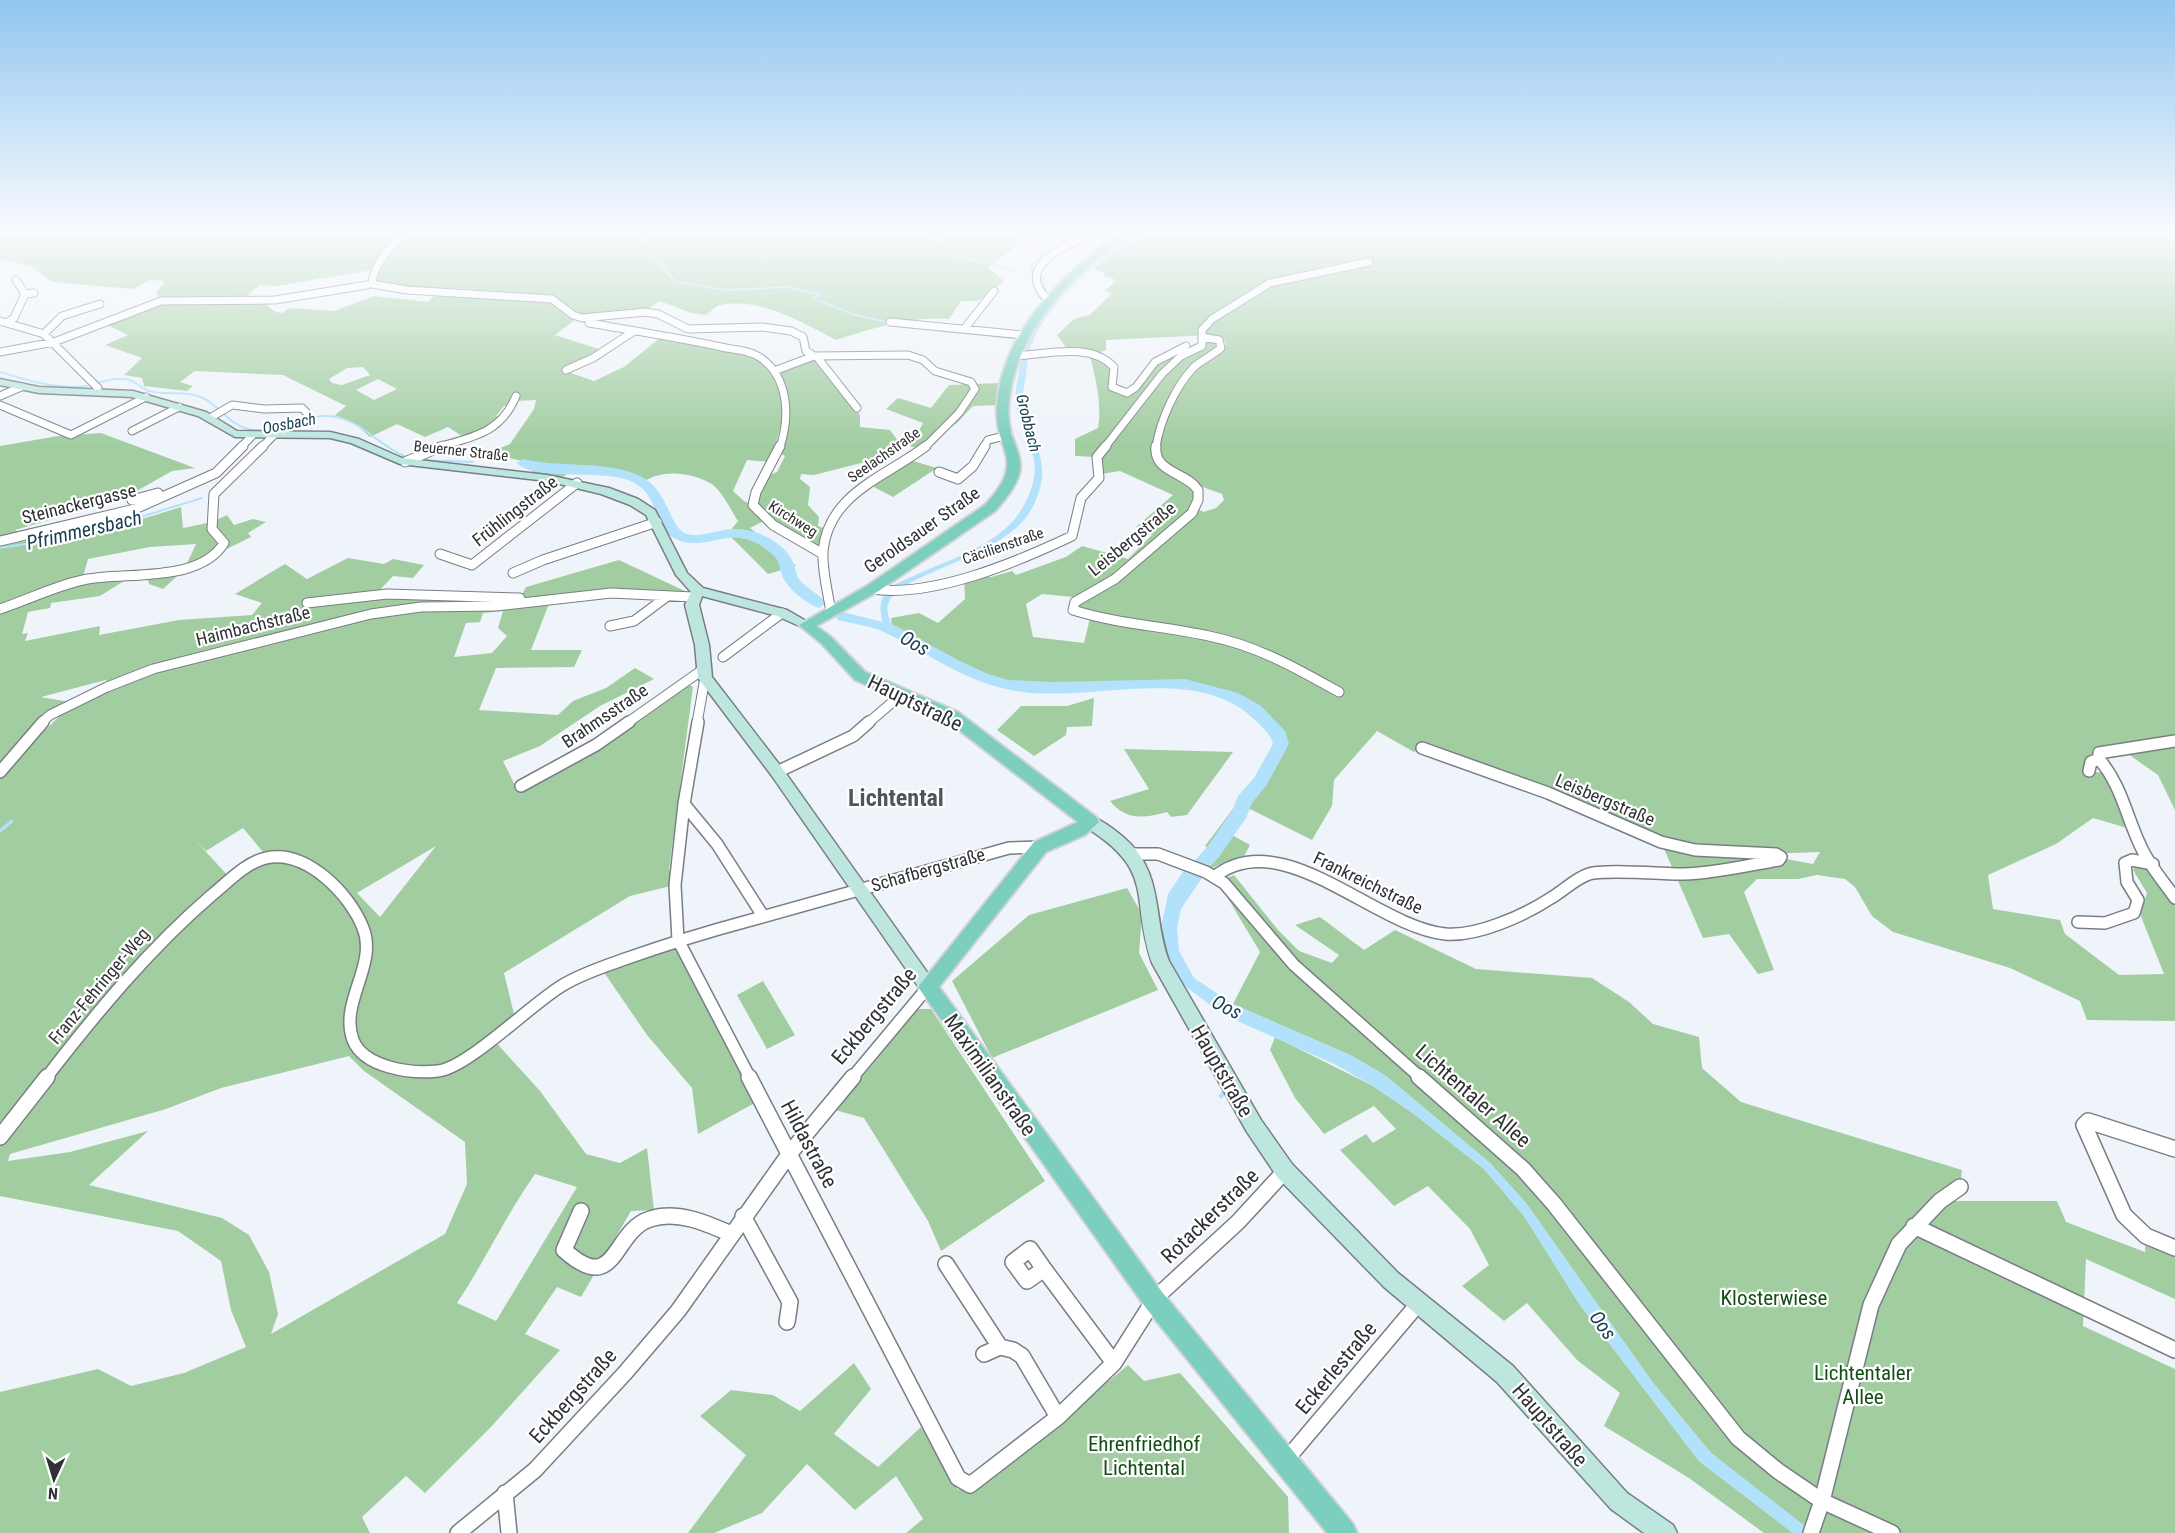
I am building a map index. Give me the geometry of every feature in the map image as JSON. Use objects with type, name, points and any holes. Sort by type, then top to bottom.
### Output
[{"type":"main road","name":"Geroldsauer Straße","points":[[806,625],[878,590],[990,508],[1000,498],[1015,469],[1015,452],[1004,419],[1003,402],[1021,357],[1022,335],[1046,303]]},
{"type":"main road","name":"Beuerner Straße","points":[[0,382],[54,391],[96,387],[146,396],[217,415],[228,430],[252,436],[320,434],[341,437],[409,459],[577,483],[634,502],[651,513],[682,575],[695,594]]},
{"type":"main road","name":"Hauptstraße","points":[[695,594],[782,613],[806,625],[826,640],[860,676],[962,723],[1090,822],[1114,837],[1131,854],[1141,871],[1149,894],[1152,935],[1161,963],[1254,1126],[1285,1171],[1330,1220],[1418,1304],[1505,1374],[1549,1420],[1619,1501],[1665,1533]]},
{"type":"main road","name":"Maximilianstraße","points":[[695,594],[692,605],[702,645],[705,673],[928,987],[1158,1296],[1344,1533]]},
{"type":"main road","name":"Schafbergstraße","points":[[1040,847],[1090,822]]},
{"type":"main road","name":"Eckbergstraße","points":[[928,987],[1040,847]]},
{"type":"street","points":[[4,322],[14,318],[20,303]]},
{"type":"street","points":[[0,352],[54,342],[157,303]]},
{"type":"street","points":[[560,303],[568,314],[581,318],[651,312],[663,315],[676,326],[688,329],[741,327],[784,332],[803,337],[806,351],[815,356],[857,408]]},
{"type":"street","points":[[965,328],[985,303]]},
{"type":"street","points":[[1021,357],[1076,352],[1096,354],[1114,367],[1112,387],[1119,391],[1130,392],[1138,387],[1152,364],[1202,338],[1202,330],[1212,319],[1239,303]]},
{"type":"street","points":[[44,334],[62,315],[100,304]]},
{"type":"street","points":[[575,320],[750,353],[760,357],[774,371],[815,356]]},
{"type":"street","points":[[4,322],[44,334],[96,387]]},
{"type":"street","points":[[890,322],[1022,335]]},
{"type":"street","points":[[566,370],[593,358],[634,331]]},
{"type":"street","name":"Cäcilienstraße","points":[[878,590],[897,592],[922,588],[1033,554],[1072,536],[1081,498],[1098,483],[1101,474],[1097,457],[1162,374],[1181,356],[1202,346],[1202,338]]},
{"type":"street","name":"Leisbergstraße","points":[[1202,338],[1219,340],[1221,348],[1190,372],[1167,414],[1157,441],[1156,457],[1163,467],[1189,478],[1198,489],[1197,504],[1185,519],[1115,579],[1076,602],[1073,610],[1101,620],[1209,636],[1268,653],[1339,692]]},
{"type":"street","name":"Seelachstraße","points":[[815,356],[913,356],[938,373],[968,380],[975,389],[959,413],[925,447],[863,487],[843,504],[827,526],[823,554],[831,612]]},
{"type":"street","name":"Kirchweg","points":[[774,371],[784,391],[788,414],[778,454],[753,496],[753,505],[764,520],[803,540],[823,554]]},
{"type":"street","points":[[0,396],[21,387]]},
{"type":"street","points":[[0,405],[71,435],[146,396]]},
{"type":"street","points":[[409,459],[490,429],[511,412],[516,396]]},
{"type":"street","points":[[217,415],[232,405],[264,409],[302,408],[306,412]]},
{"type":"street","points":[[132,431],[179,406]]},
{"type":"street","points":[[0,609],[82,580],[184,570],[207,561],[218,554],[224,543],[212,529],[214,494],[217,488],[274,435]]},
{"type":"street","name":"Geroldsauer Straße","points":[[939,472],[958,479],[973,466],[988,440],[1009,435]]},
{"type":"street","name":"Steinackergasse","points":[[0,541],[135,509],[216,473],[252,436]]},
{"type":"street","points":[[199,482],[217,488]]},
{"type":"street","name":"Steinackergasse","points":[[132,500],[199,482]]},
{"type":"street","name":"Frühlingstraße","points":[[440,554],[472,565],[577,483]]},
{"type":"street","points":[[513,573],[543,560],[657,522]]},
{"type":"street","name":"Haimbachstraße","points":[[0,772],[36,728],[50,715],[107,687],[153,669],[370,614],[421,608],[496,606],[611,592],[665,598],[695,594]]},
{"type":"street","name":"Haimbachstraße","points":[[307,603],[336,597],[422,593],[550,601]]},
{"type":"street","points":[[610,626],[634,621],[665,598]]},
{"type":"street","points":[[723,657],[782,613]]},
{"type":"street","name":"Brahmsstraße","points":[[521,786],[596,745],[705,673]]},
{"type":"street","name":"Hildastraße","points":[[705,673],[684,804],[675,885],[678,940],[958,1478],[970,1485]]},
{"type":"street","points":[[777,772],[853,736],[902,694]]},
{"type":"street","points":[[2175,741],[2145,747],[2118,747],[2099,753],[2099,759],[2112,774],[2127,806],[2141,848],[2175,898]]},
{"type":"street","name":"Leisbergstraße","points":[[1422,748],[1548,793],[1661,842],[1695,850],[1776,854],[1781,857]]},
{"type":"street","points":[[2089,771],[2091,762],[2099,759]]},
{"type":"street","points":[[684,804],[717,844],[763,916]]},
{"type":"street","name":"Schafbergstraße","points":[[678,940],[1009,848],[1040,847]]},
{"type":"street","name":"Lichtentaler Allee","points":[[1131,854],[1158,854],[1210,875],[1230,889],[1294,965],[1523,1169],[1554,1204],[1738,1438],[1778,1471],[1822,1501],[1892,1533]]},
{"type":"street","name":"Franz-Fehringer-Weg","points":[[0,1137],[123,980],[167,933],[255,861],[270,857],[284,857],[307,864],[324,876],[349,902],[369,947],[350,1015],[354,1043],[363,1057],[382,1064],[434,1074],[453,1068],[564,984],[678,940]]},
{"type":"street","name":"Frankreichstraße","points":[[1210,875],[1230,865],[1282,863],[1297,867],[1402,922],[1424,930],[1447,934],[1471,932],[1530,912],[1590,873],[1687,874],[1779,860],[1781,857]]},
{"type":"street","points":[[2078,922],[2106,923],[2134,913],[2138,900],[2127,882],[2126,863],[2132,860],[2153,864]]},
{"type":"street","name":"Eckbergstraße","points":[[458,1533],[535,1470],[625,1373],[678,1311],[743,1216],[790,1153],[928,987]]},
{"type":"street","points":[[2175,1149],[2085,1118],[2084,1125],[2087,1134],[2124,1215],[2146,1236],[2175,1248]]},
{"type":"street","name":"Rotackerstraße","points":[[970,1485],[1058,1417],[1114,1363],[1158,1296],[1238,1222],[1285,1171]]},
{"type":"street","points":[[1811,1531],[1822,1501],[1871,1305],[1894,1253],[1914,1226],[1940,1201],[1960,1187]]},
{"type":"street","points":[[581,1211],[564,1250],[576,1262],[598,1267],[614,1259],[637,1225],[659,1217],[696,1218],[731,1234]]},
{"type":"street","points":[[743,1216],[790,1302],[787,1322]]},
{"type":"street","points":[[1914,1226],[2175,1350]]},
{"type":"street","points":[[946,1264],[1000,1347]]},
{"type":"street","points":[[1044,1269],[1114,1363]]},
{"type":"street","name":"Eckerlestraße","points":[[1286,1460],[1418,1304]]},
{"type":"street","points":[[984,1354],[1000,1347],[1013,1350],[1022,1356],[1058,1417]]},
{"type":"street","points":[[505,1493],[509,1533]]},
{"type":"green space","points":[[155,303],[264,303],[274,311],[282,313],[290,308],[334,311],[357,303],[658,303],[644,311],[588,321],[575,320],[555,335],[602,350],[565,371],[594,381],[624,367],[661,337],[750,353],[774,371],[815,358],[860,415],[860,427],[890,430],[898,441],[916,436],[923,423],[886,409],[898,398],[931,408],[949,385],[1001,383],[998,405],[973,406],[957,423],[919,449],[897,442],[873,460],[814,475],[801,474],[800,479],[810,487],[808,505],[819,517],[818,526],[826,529],[824,545],[815,548],[764,521],[750,528],[796,566],[768,574],[728,534],[738,521],[718,490],[702,479],[684,474],[666,474],[642,483],[606,473],[570,472],[561,478],[533,474],[530,463],[510,458],[474,459],[510,444],[534,409],[536,400],[516,401],[514,406],[504,406],[496,416],[503,418],[488,429],[465,438],[448,427],[425,437],[397,424],[370,437],[354,423],[335,415],[346,406],[283,375],[195,371],[180,382],[193,386],[187,391],[144,386],[142,378],[124,375],[142,358],[105,345],[128,335],[105,324]],"holes":[[[363,367],[370,375],[342,385],[332,383],[329,379],[347,368]],[[378,379],[397,389],[374,400],[356,390]],[[789,416],[780,453],[785,456],[777,472],[767,476],[753,505],[744,501],[733,491],[747,460],[771,462],[781,424]]]},
{"type":"green space","points":[[664,303],[960,303],[949,319],[906,321],[836,340],[781,313],[751,305],[719,305],[706,315],[691,313]]},
{"type":"green space","points":[[1102,303],[2175,303],[2175,810],[2158,775],[2118,747],[2089,771],[2112,774],[2134,830],[2093,818],[2056,844],[1988,875],[1993,909],[2060,920],[2065,934],[2119,975],[2164,974],[2140,914],[2147,893],[2133,870],[2136,864],[2152,865],[2175,898],[2175,1021],[2087,1020],[2080,1001],[2010,968],[1893,932],[1872,916],[1855,887],[1845,879],[1817,875],[1798,879],[1757,879],[1744,892],[1774,970],[1758,974],[1729,934],[1703,938],[1661,842],[1422,748],[1414,752],[1377,731],[1334,780],[1332,806],[1312,840],[1250,809],[1230,834],[1250,845],[1242,860],[1230,860],[1212,868],[1207,865],[1216,852],[1205,846],[1273,756],[1278,744],[1275,734],[1263,720],[1233,700],[1185,687],[1011,688],[980,680],[930,656],[892,627],[891,618],[919,613],[938,623],[965,599],[964,577],[991,577],[1012,571],[1016,575],[1066,557],[1082,546],[1128,559],[1152,535],[1136,527],[1173,495],[1120,471],[1101,474],[1097,457],[1075,456],[1075,439],[1098,428],[1099,401],[1090,356],[1104,361],[1110,367],[1109,389],[1118,395],[1126,395],[1139,387],[1156,365],[1171,354],[1200,341],[1200,344],[1179,360],[1204,347],[1206,339],[1214,340],[1219,346],[1203,360],[1220,354],[1226,344],[1223,339],[1210,335],[1106,340],[1106,350],[1098,353],[1068,350],[1057,335],[1074,319],[1090,315]],"holes":[[[1200,486],[1222,494],[1224,500],[1216,508],[1204,512],[1197,509]],[[1042,594],[1073,597],[1079,606],[1091,614],[1084,643],[1033,637],[1026,604]],[[1820,852],[1813,864],[1760,854]]]},
{"type":"green space","points":[[101,433],[195,468],[172,471],[126,497],[127,500],[105,504],[15,530],[22,534],[60,529],[65,535],[138,512],[142,519],[181,507],[183,528],[212,522],[227,515],[234,525],[253,519],[266,522],[248,533],[251,537],[184,570],[196,544],[150,547],[88,559],[82,580],[137,573],[100,596],[51,603],[50,608],[28,612],[22,634],[28,633],[25,641],[100,626],[99,635],[179,620],[252,615],[262,603],[235,594],[285,564],[307,579],[348,558],[384,564],[393,559],[424,565],[413,578],[393,576],[376,594],[520,598],[526,587],[619,560],[685,591],[670,595],[629,593],[550,601],[531,650],[582,650],[574,667],[496,668],[479,710],[558,715],[573,701],[606,688],[635,668],[654,679],[600,706],[540,746],[503,761],[515,785],[521,786],[563,770],[687,684],[693,687],[669,869],[675,885],[630,896],[504,973],[514,1014],[492,1038],[540,1091],[586,1154],[620,1163],[647,1148],[654,1210],[631,1211],[581,1297],[557,1287],[525,1334],[560,1350],[490,1428],[425,1493],[406,1476],[362,1517],[370,1533],[0,1533],[0,1392],[98,1369],[131,1386],[184,1373],[246,1347],[231,1310],[221,1261],[178,1231],[0,1196],[0,1142],[88,1028],[202,897],[133,963],[0,1132],[0,774],[72,704],[107,687],[106,680],[41,697],[69,702],[44,717],[0,770],[0,446],[58,436]],"holes":[[[503,611],[498,628],[507,636],[492,653],[454,657],[466,623],[480,622],[483,613]],[[243,828],[263,852],[231,879],[195,840],[206,851]],[[436,846],[380,917],[357,893]],[[349,1056],[364,1071],[465,1142],[467,1184],[445,1234],[271,1334],[278,1314],[269,1272],[249,1235],[222,1218],[89,1185],[148,1131],[70,1152],[8,1161],[10,1154],[166,1109],[221,1088]],[[535,1174],[577,1187],[496,1321],[457,1303]]]},
{"type":"green space","points":[[913,461],[937,468],[893,497],[872,486]]},
{"type":"green space","points":[[184,570],[163,589],[149,584],[146,572]]},
{"type":"green space","points":[[1094,698],[1092,726],[1067,727],[1066,735],[1034,756],[997,730],[1021,706],[1067,706]]},
{"type":"green space","points":[[1124,749],[1233,752],[1187,815],[1171,817],[1167,812],[1151,816],[1129,815],[1110,801],[1149,789]]},
{"type":"green space","name":"Lichtentaler Allee","points":[[1234,875],[1278,930],[1299,951],[1332,963],[1339,955],[1295,925],[1320,917],[1364,950],[1395,930],[1476,969],[1592,978],[1629,1002],[1653,1024],[1699,1037],[1702,1068],[1741,1102],[1962,1170],[1960,1187],[1941,1201],[2057,1201],[2066,1222],[2145,1252],[2146,1236],[2175,1248],[2175,1299],[2086,1259],[2083,1326],[2175,1369],[2175,1533],[1814,1533],[1802,1525],[1711,1453],[1653,1383],[1526,1203],[1490,1163],[1386,1076],[1350,1055],[1233,1004],[1260,952],[1218,882]]},
{"type":"green space","points":[[1127,888],[1142,914],[1139,953],[1158,990],[992,1058],[952,981],[1029,915]]},
{"type":"green space","points":[[678,940],[762,1099],[698,1134],[692,1088],[647,1035],[601,968]]},
{"type":"green space","points":[[763,981],[795,1035],[767,1049],[737,995]]},
{"type":"green space","points":[[918,1009],[931,1009],[1045,1181],[941,1251],[928,1221],[864,1118],[835,1110]]},
{"type":"green space","points":[[1275,1037],[1373,1086],[1414,1114],[1484,1169],[1524,1216],[1580,1305],[1699,1461],[1793,1533],[1764,1533],[1689,1478],[1604,1426],[1620,1393],[1577,1360],[1527,1303],[1504,1321],[1462,1286],[1489,1265],[1470,1229],[1428,1186],[1394,1206],[1340,1150],[1366,1134],[1373,1143],[1396,1129],[1374,1106],[1324,1134],[1295,1098],[1270,1050]]},
{"type":"green space","name":"Ehrenfriedhof Lichtental","points":[[854,1363],[871,1389],[834,1434],[878,1467],[921,1427],[958,1490],[1032,1430],[1045,1434],[1128,1365],[1144,1381],[1180,1373],[1288,1497],[1289,1533],[906,1533],[923,1519],[896,1476],[855,1510],[807,1464],[762,1513],[714,1533],[688,1533],[746,1455],[700,1416],[731,1390],[773,1395],[800,1411]]},
{"type":"water","points":[[1052,303],[1058,303],[1039,329],[1031,348],[1023,395],[1023,403],[1042,467],[1039,492],[1032,508],[1019,525],[1001,539],[898,591],[887,607],[891,624],[883,624],[881,602],[891,587],[992,539],[1016,518],[1024,505],[1031,489],[1035,465],[1017,410],[1016,394],[1025,343]]},
{"type":"water","points":[[1185,869],[1202,878],[1181,909],[1177,928],[1179,951],[1194,978],[1233,1004],[1350,1055],[1386,1076],[1490,1163],[1526,1203],[1653,1383],[1711,1453],[1814,1533],[1793,1533],[1699,1461],[1580,1305],[1524,1216],[1484,1169],[1414,1114],[1373,1086],[1336,1065],[1224,1015],[1186,987],[1166,953],[1162,923],[1168,894]]},
{"type":"waterway","points":[[824,303],[852,314],[886,322]]},
{"type":"waterway","name":"Oosbach","points":[[0,372],[57,386],[82,386],[123,379],[135,382],[149,391],[190,394],[203,398],[235,423],[248,429],[268,430],[318,417],[339,418],[349,421],[387,447],[407,457]]},
{"type":"waterway","name":"Oosbach","points":[[420,460],[473,462]]},
{"type":"waterway","name":"Oosbach","points":[[523,463],[536,468],[602,470],[634,478],[647,485],[657,496],[667,522],[678,535],[694,539],[735,532],[754,536],[780,554],[786,561],[791,579],[819,603]]},
{"type":"waterway","name":"Pfrimmersbach","points":[[0,548],[82,535],[202,498]]},
{"type":"waterway","name":"Oos","points":[[843,617],[889,628],[953,664],[983,678],[1009,685],[1054,687],[1140,683],[1185,684],[1232,697],[1255,710],[1279,735],[1281,744],[1278,752],[1260,782],[1244,800],[1240,813],[1213,852],[1187,881]]},
{"type":"waterway","points":[[0,831],[12,821]]},
{"type":"waterway","points":[[1221,1096],[1224,1093]]},
{"type":"district","name":"Lichtental","points":[[896,798]]},
{"type":"water label","name":"Grobbach","points":[[1029,423]]},
{"type":"park label","name":"Klosterwiese","points":[[1774,1298]]}]
